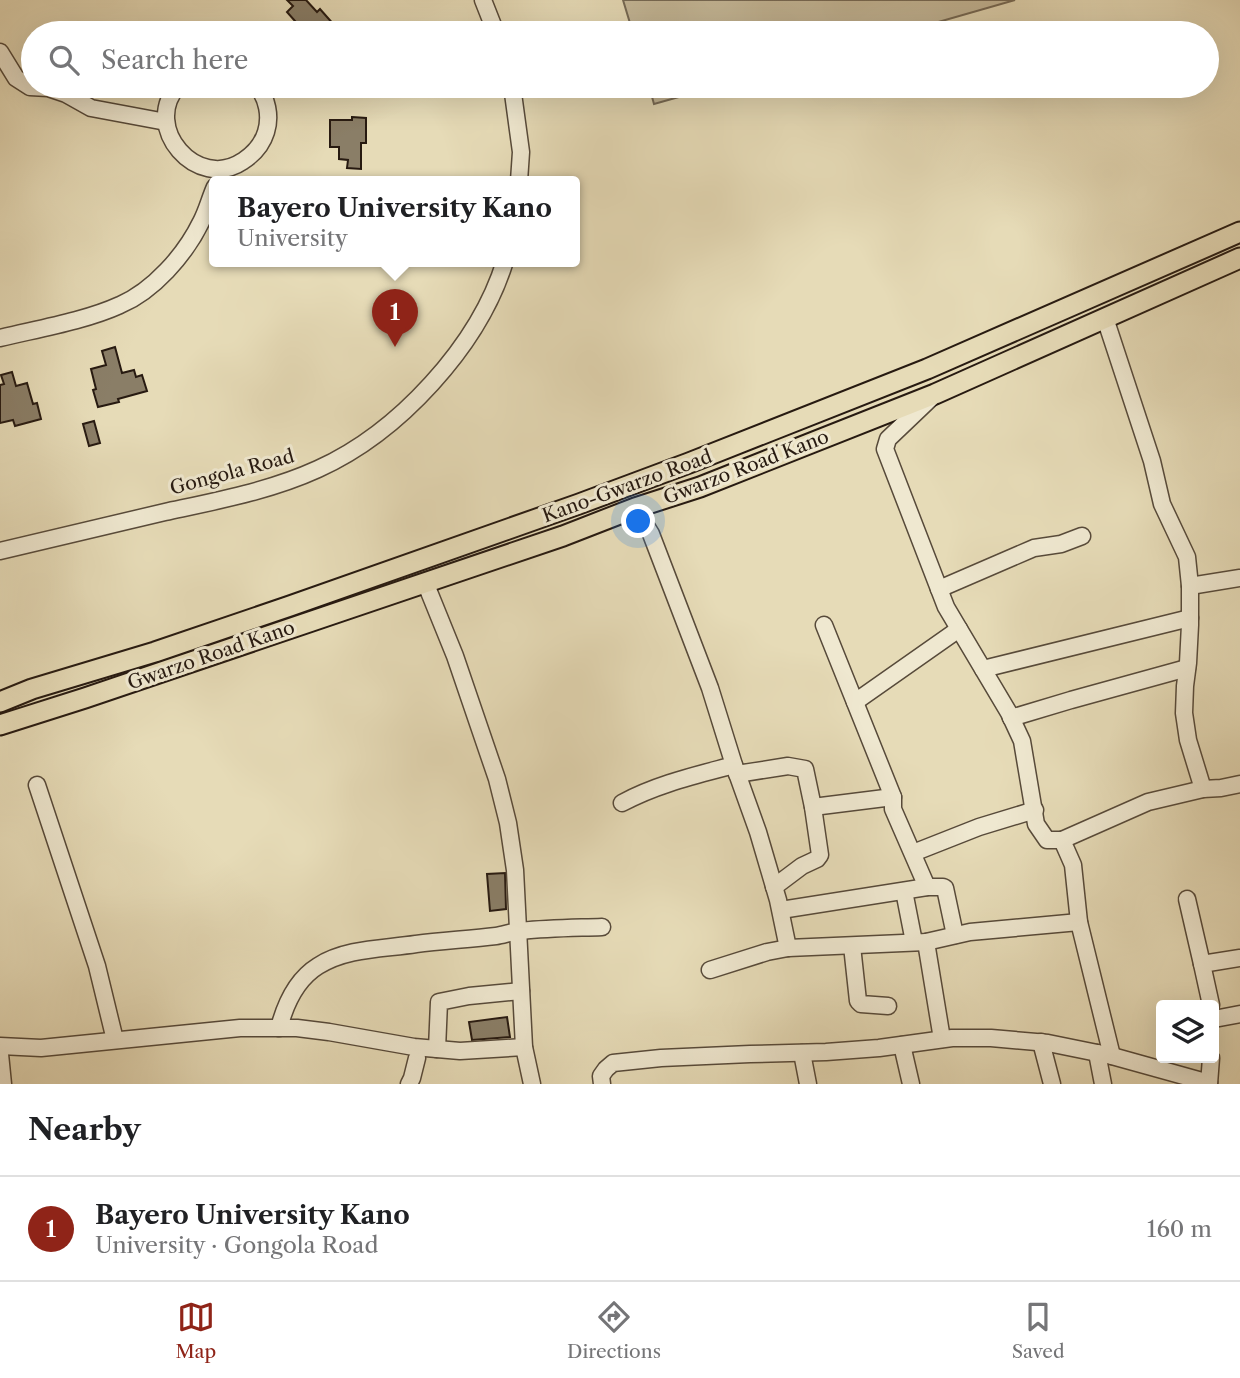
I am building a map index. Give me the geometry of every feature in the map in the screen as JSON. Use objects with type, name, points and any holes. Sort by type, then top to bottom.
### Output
[{"type":"main road","name":"Kano-Gwarzo Road","points":[[0,702],[32,689],[155,652],[303,602],[689,463],[927,369],[1240,232]]},
{"type":"main road","name":"Gwarzo Road Kano","points":[[0,725],[563,536],[635,508],[700,487],[935,394],[1240,259]]},
{"type":"street","points":[[483,0],[491,21]]},
{"type":"street","points":[[0,52],[16,78],[21,81]]},
{"type":"street","points":[[73,98],[91,108],[166,122]]},
{"type":"street","points":[[170,98],[166,122],[170,138],[179,151],[191,161],[219,175],[253,154],[263,141],[268,124],[268,107],[264,98]]},
{"type":"street","points":[[514,98],[521,152],[519,176]]},
{"type":"street","points":[[0,338],[92,314],[120,305],[139,295],[159,279],[188,243],[209,202]]},
{"type":"street","name":"Gongola Road","points":[[0,551],[244,494],[298,477],[348,453],[382,428],[434,382],[484,310],[502,267]]},
{"type":"street","points":[[1105,318],[1152,461],[1162,504],[1187,557],[1190,618],[1184,713],[1188,740],[1203,789]]},
{"type":"street","points":[[935,394],[888,439],[885,449],[946,607],[1012,719],[1022,741],[1036,824],[1042,835],[1048,840],[1062,840],[1148,802],[1203,789],[1240,784]]},
{"type":"street","points":[[635,508],[652,534],[710,688],[758,832],[789,947]]},
{"type":"street","points":[[939,589],[1034,548],[1062,544],[1082,536]]},
{"type":"street","points":[[1190,586],[1240,578]]},
{"type":"street","points":[[425,582],[455,656],[508,823],[515,870],[524,1047],[532,1084]]},
{"type":"street","points":[[983,669],[1190,618]]},
{"type":"street","points":[[824,625],[893,797],[894,809],[927,887]]},
{"type":"street","points":[[855,702],[959,629]]},
{"type":"street","points":[[1012,719],[1083,696],[1187,668]]},
{"type":"street","points":[[622,803],[685,778],[736,769],[789,766],[805,769],[820,855],[774,887]]},
{"type":"street","points":[[37,785],[97,967],[115,1040]]},
{"type":"street","points":[[813,807],[893,797]]},
{"type":"street","points":[[913,853],[979,827],[1035,810]]},
{"type":"street","points":[[1062,840],[1073,865],[1079,922],[1105,1054],[1103,1084]]},
{"type":"street","points":[[780,910],[927,887],[943,887],[955,935]]},
{"type":"street","points":[[904,891],[920,942],[942,1039]]},
{"type":"street","points":[[1187,899],[1210,1000]]},
{"type":"street","points":[[710,970],[789,947],[920,942],[970,932],[1079,922]]},
{"type":"street","points":[[279,1028],[289,1001],[300,982],[317,967],[338,956],[456,939],[499,936],[519,931],[602,927]]},
{"type":"street","points":[[852,946],[858,1001],[861,1004],[888,1006]]},
{"type":"street","points":[[1202,964],[1240,958]]},
{"type":"street","points":[[438,1049],[439,1002],[521,991]]},
{"type":"street","points":[[1219,1018],[1240,1014]]},
{"type":"street","points":[[0,1046],[41,1048],[240,1028],[279,1028],[329,1032],[389,1043],[460,1051],[524,1047]]},
{"type":"street","points":[[602,1084],[601,1076],[613,1063],[879,1048],[942,1039],[991,1038],[1041,1042],[1105,1054],[1209,1083],[1211,1063]]},
{"type":"street","points":[[1041,1042],[1052,1084]]},
{"type":"street","points":[[902,1045],[911,1084]]},
{"type":"street","points":[[802,1053],[808,1084]]},
{"type":"street","points":[[0,1054],[3,1084]]},
{"type":"street","points":[[409,1084],[417,1058]]},
{"type":"shaded area","points":[[623,0],[1015,0],[942,21],[629,21]]},
{"type":"shaded area","points":[[652,98],[675,98],[654,104]]},
{"type":"building","points":[[287,0],[306,0],[317,12],[320,9],[331,21],[295,21],[287,12],[293,6]]},
{"type":"building","points":[[352,117],[366,118],[366,143],[361,143],[361,169],[347,168],[348,160],[339,159],[339,147],[330,147],[330,120],[352,120]]},
{"type":"building","points":[[115,347],[122,373],[134,370],[136,377],[142,375],[147,391],[98,407],[91,369],[106,365],[102,351]]},
{"type":"building","points":[[12,372],[16,386],[27,383],[41,419],[15,426],[13,420],[0,423],[0,385],[4,384],[1,375]]},
{"type":"building","points":[[94,421],[100,443],[89,446],[83,424]]},
{"type":"building","points":[[505,873],[506,909],[490,911],[487,874]]},
{"type":"building","points":[[507,1017],[510,1037],[472,1040],[469,1022]]},
{"type":"place","name":"Bayero University Kano","points":[[395,347]]}]
